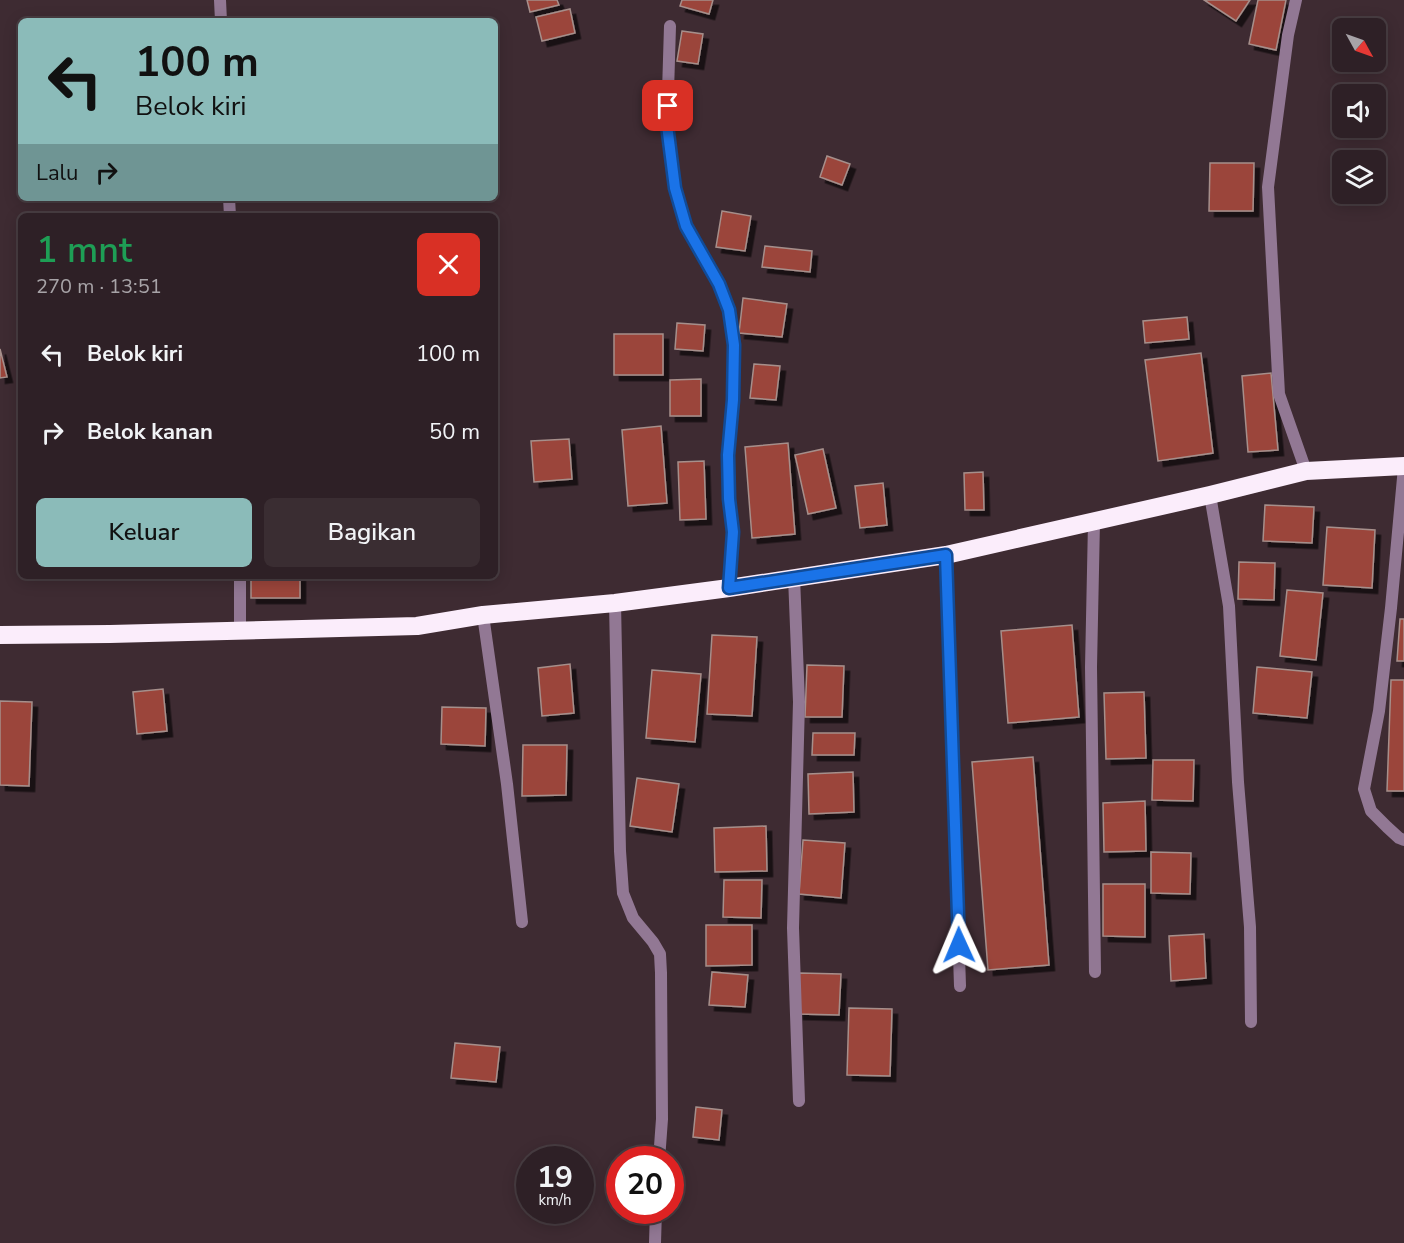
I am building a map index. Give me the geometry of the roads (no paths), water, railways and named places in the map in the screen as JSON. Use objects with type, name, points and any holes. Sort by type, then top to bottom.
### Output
[{"type":"highway","points":[[0,635],[417,626],[483,615],[615,603],[946,555],[1306,471],[1404,466]]},
{"type":"street","points":[[220,0],[221,18]]},
{"type":"street","points":[[1296,0],[1288,35],[1268,187],[1279,394],[1306,471]]},
{"type":"street","points":[[670,26],[667,125],[675,188],[686,226],[719,284],[726,301],[734,345],[733,400],[728,455],[729,499],[733,532],[729,588]]},
{"type":"street","points":[[1404,466],[1379,711],[1364,789],[1371,811],[1387,828],[1404,840]]},
{"type":"street","points":[[1210,495],[1229,606],[1250,927],[1251,1022]]},
{"type":"street","points":[[1094,522],[1091,667],[1095,972]]},
{"type":"street","points":[[946,555],[960,986]]},
{"type":"street","points":[[794,578],[800,702],[793,928],[799,1101]]},
{"type":"street","points":[[240,579],[240,630]]},
{"type":"street","points":[[615,603],[623,893],[633,918],[660,954],[662,973],[660,1146]]},
{"type":"street","points":[[483,615],[507,784],[522,922]]},
{"type":"street","points":[[655,1243],[656,1224]]}]
